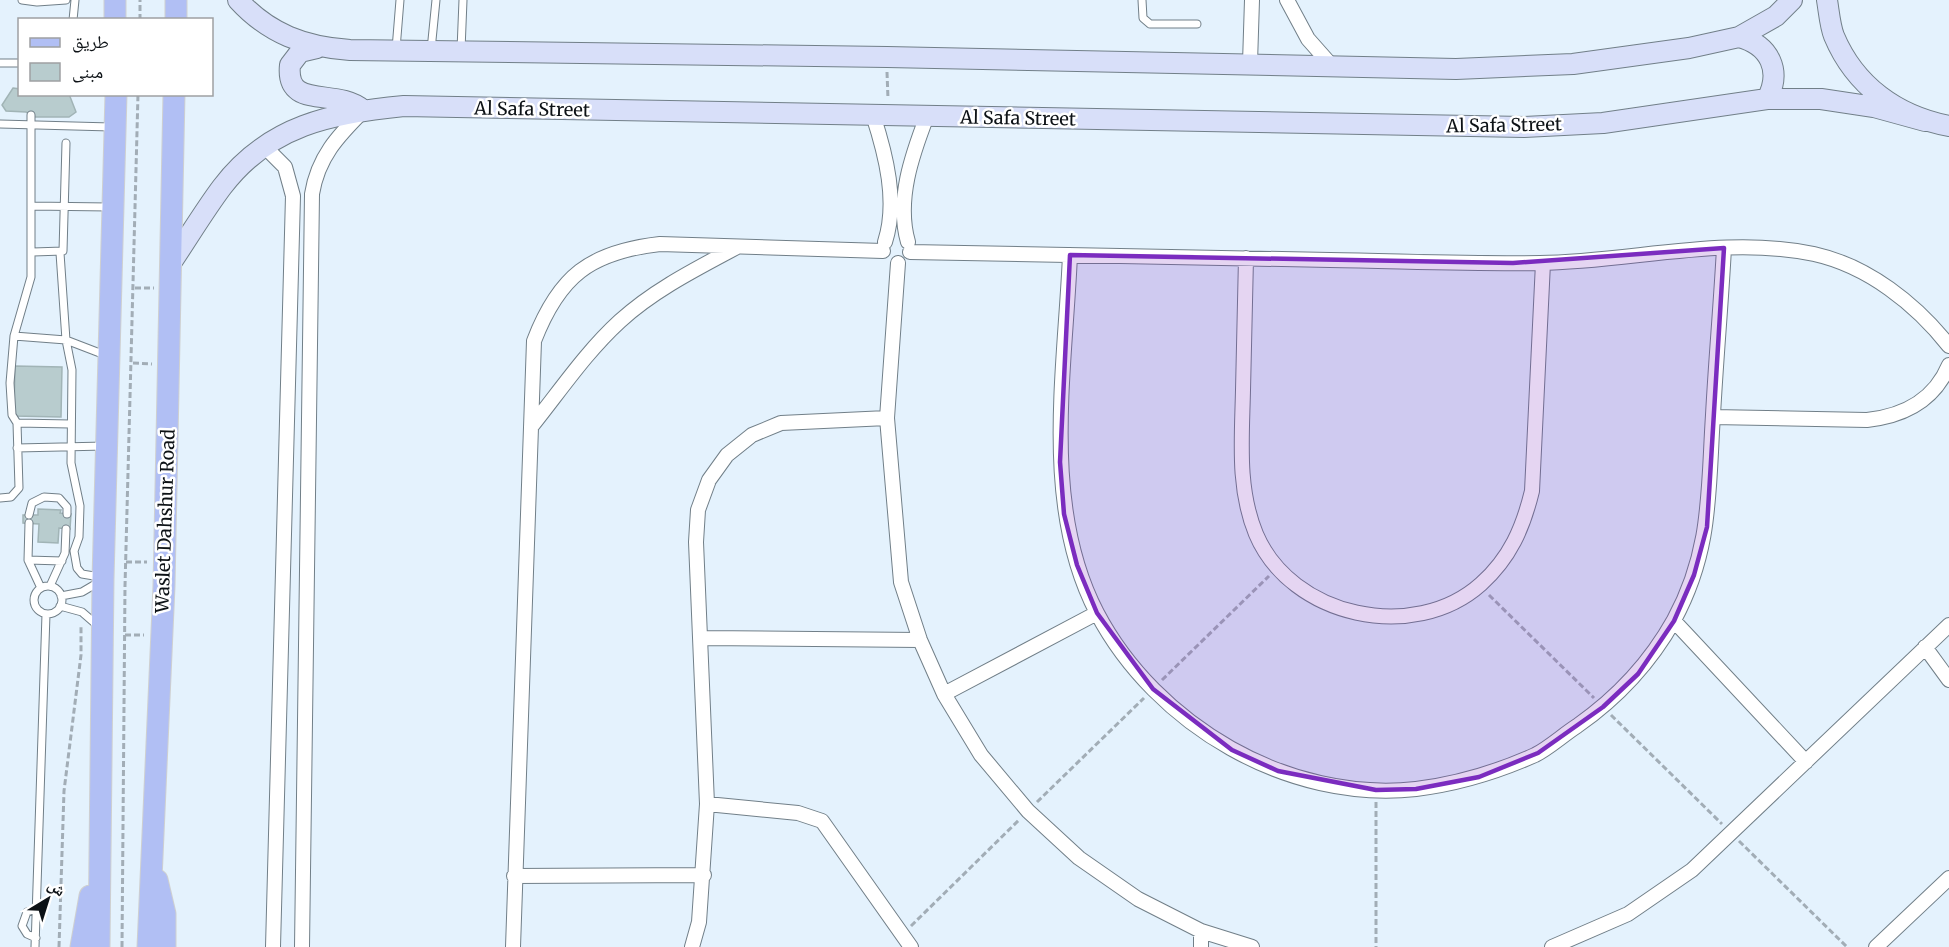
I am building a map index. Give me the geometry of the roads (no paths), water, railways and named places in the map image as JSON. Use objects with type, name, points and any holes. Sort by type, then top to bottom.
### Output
[{"type":"main road","points":[[114,0],[115,18]]},
{"type":"main road","points":[[176,0],[176,18]]},
{"type":"main road","points":[[99,947],[98,851],[103,578],[116,96]]},
{"type":"main road","name":"Waslet Dahshur Road","points":[[148,947],[164,586],[174,96]]},
{"type":"main road","points":[[81,947],[98,851]]},
{"type":"main road","points":[[150,862],[165,914],[165,947]]},
{"type":"street","points":[[238,0],[277,32],[317,48]]},
{"type":"street","points":[[1250,63],[1252,0]]},
{"type":"street","points":[[1287,0],[1308,39],[1331,65]]},
{"type":"street","points":[[302,947],[312,194],[321,162],[331,144],[363,110],[344,99],[311,97],[296,89],[291,82],[290,65],[300,51],[317,48],[461,50],[1250,63],[1456,69],[1573,64],[1689,48],[1739,37],[1776,16],[1792,0]]},
{"type":"street","points":[[1827,0],[1833,35],[1854,73],[1886,103],[1925,122],[1949,126]]},
{"type":"street","points":[[1739,37],[1761,46],[1773,66],[1775,77],[1767,99]]},
{"type":"street","name":"Al Safa Street","points":[[171,263],[223,186],[242,164],[264,146],[310,122],[363,110],[404,106],[1524,127],[1603,123],[1767,99],[1821,99],[1874,106],[1925,122]]},
{"type":"street","points":[[881,115],[889,178],[890,224],[884,247],[890,262],[898,263],[906,260],[909,247],[904,222],[908,176],[927,116]]},
{"type":"street","points":[[264,146],[279,158],[289,176],[293,196],[273,947]]},
{"type":"street","points":[[292,224],[312,224]]},
{"type":"street","points":[[513,947],[534,341],[546,309],[567,282],[594,261],[626,248],[660,244],[738,247],[884,247],[896,236],[909,247],[1070,255],[1543,263],[1724,248],[1771,247],[1817,255],[1860,271],[1900,296],[1934,327],[1949,346]]},
{"type":"street","points":[[531,427],[583,360],[620,321],[663,288],[738,247]]},
{"type":"street","points":[[1070,255],[1061,472],[1064,514],[1077,564],[1097,612],[1122,653],[1153,689],[1190,723],[1224,744],[1278,771],[1326,784],[1376,790],[1416,789],[1479,777],[1538,753],[1603,707],[1638,674],[1674,621],[1694,575],[1707,527],[1724,248]]},
{"type":"street","points":[[1246,258],[1242,464],[1245,501],[1257,536],[1278,567],[1306,592],[1339,609],[1375,617],[1412,616],[1448,605],[1479,586],[1510,551],[1523,527],[1533,491],[1543,263]]},
{"type":"street","points":[[898,263],[887,418],[901,582],[920,640],[944,694],[981,755],[1028,811],[1079,858],[1138,898],[1201,931],[1252,947]]},
{"type":"street","points":[[1713,417],[1867,420],[1890,418],[1912,409],[1931,394],[1949,365]]},
{"type":"street","points":[[692,947],[699,922],[707,804],[696,542],[698,510],[709,480],[727,455],[752,435],[781,423],[887,418]]},
{"type":"street","points":[[944,694],[1097,612]]},
{"type":"street","points":[[1674,621],[1806,762]]},
{"type":"street","points":[[1555,947],[1628,914],[1692,870],[1949,625]]},
{"type":"street","points":[[700,638],[920,640]]},
{"type":"street","points":[[1925,647],[1949,680]]},
{"type":"street","points":[[707,804],[798,813],[822,821],[901,936],[911,947]]},
{"type":"street","points":[[514,876],[704,874]]},
{"type":"street","points":[[1876,947],[1949,878]]},
{"type":"street","points":[[1201,931],[1201,947]]},
{"type":"lane","points":[[22,0],[37,2],[66,0]]},
{"type":"lane","points":[[73,18],[75,0]]},
{"type":"lane","points":[[396,49],[400,0]]},
{"type":"lane","points":[[431,50],[436,0]]},
{"type":"lane","points":[[461,50],[463,0]]},
{"type":"lane","points":[[1142,0],[1143,18],[1150,24],[1197,24]]},
{"type":"lane","points":[[1,63],[18,63]]},
{"type":"lane","points":[[0,498],[11,497],[17,491],[17,423],[12,415],[10,383],[14,336],[31,277],[33,252],[32,115]]},
{"type":"lane","points":[[67,117],[67,126]]},
{"type":"lane","points":[[0,124],[115,127]]},
{"type":"lane","points":[[66,143],[63,248],[60,253],[66,340],[72,370],[70,424],[72,473],[80,506],[79,537],[74,547],[77,568],[86,576],[103,578]]},
{"type":"lane","points":[[31,206],[114,207]]},
{"type":"lane","points":[[33,252],[60,253]]},
{"type":"lane","points":[[14,336],[66,340],[110,356]]},
{"type":"lane","points":[[17,423],[70,424]]},
{"type":"lane","points":[[17,448],[107,446]]},
{"type":"lane","points":[[41,588],[34,579],[28,560],[29,519],[32,503],[44,497],[59,498],[67,507],[67,514]]},
{"type":"lane","points":[[50,586],[62,561],[66,529]]},
{"type":"lane","points":[[28,560],[62,561]]},
{"type":"lane","points":[[61,596],[82,592],[103,578]]},
{"type":"lane","points":[[50,586],[61,596]]},
{"type":"lane","points":[[50,586],[41,588],[35,596],[35,605],[46,614],[52,613],[60,606],[61,596]]},
{"type":"lane","points":[[60,606],[82,612],[102,632]]},
{"type":"lane","points":[[36,947],[46,614]]},
{"type":"lane","points":[[36,909],[27,912],[22,926],[27,934],[36,938]]}]
